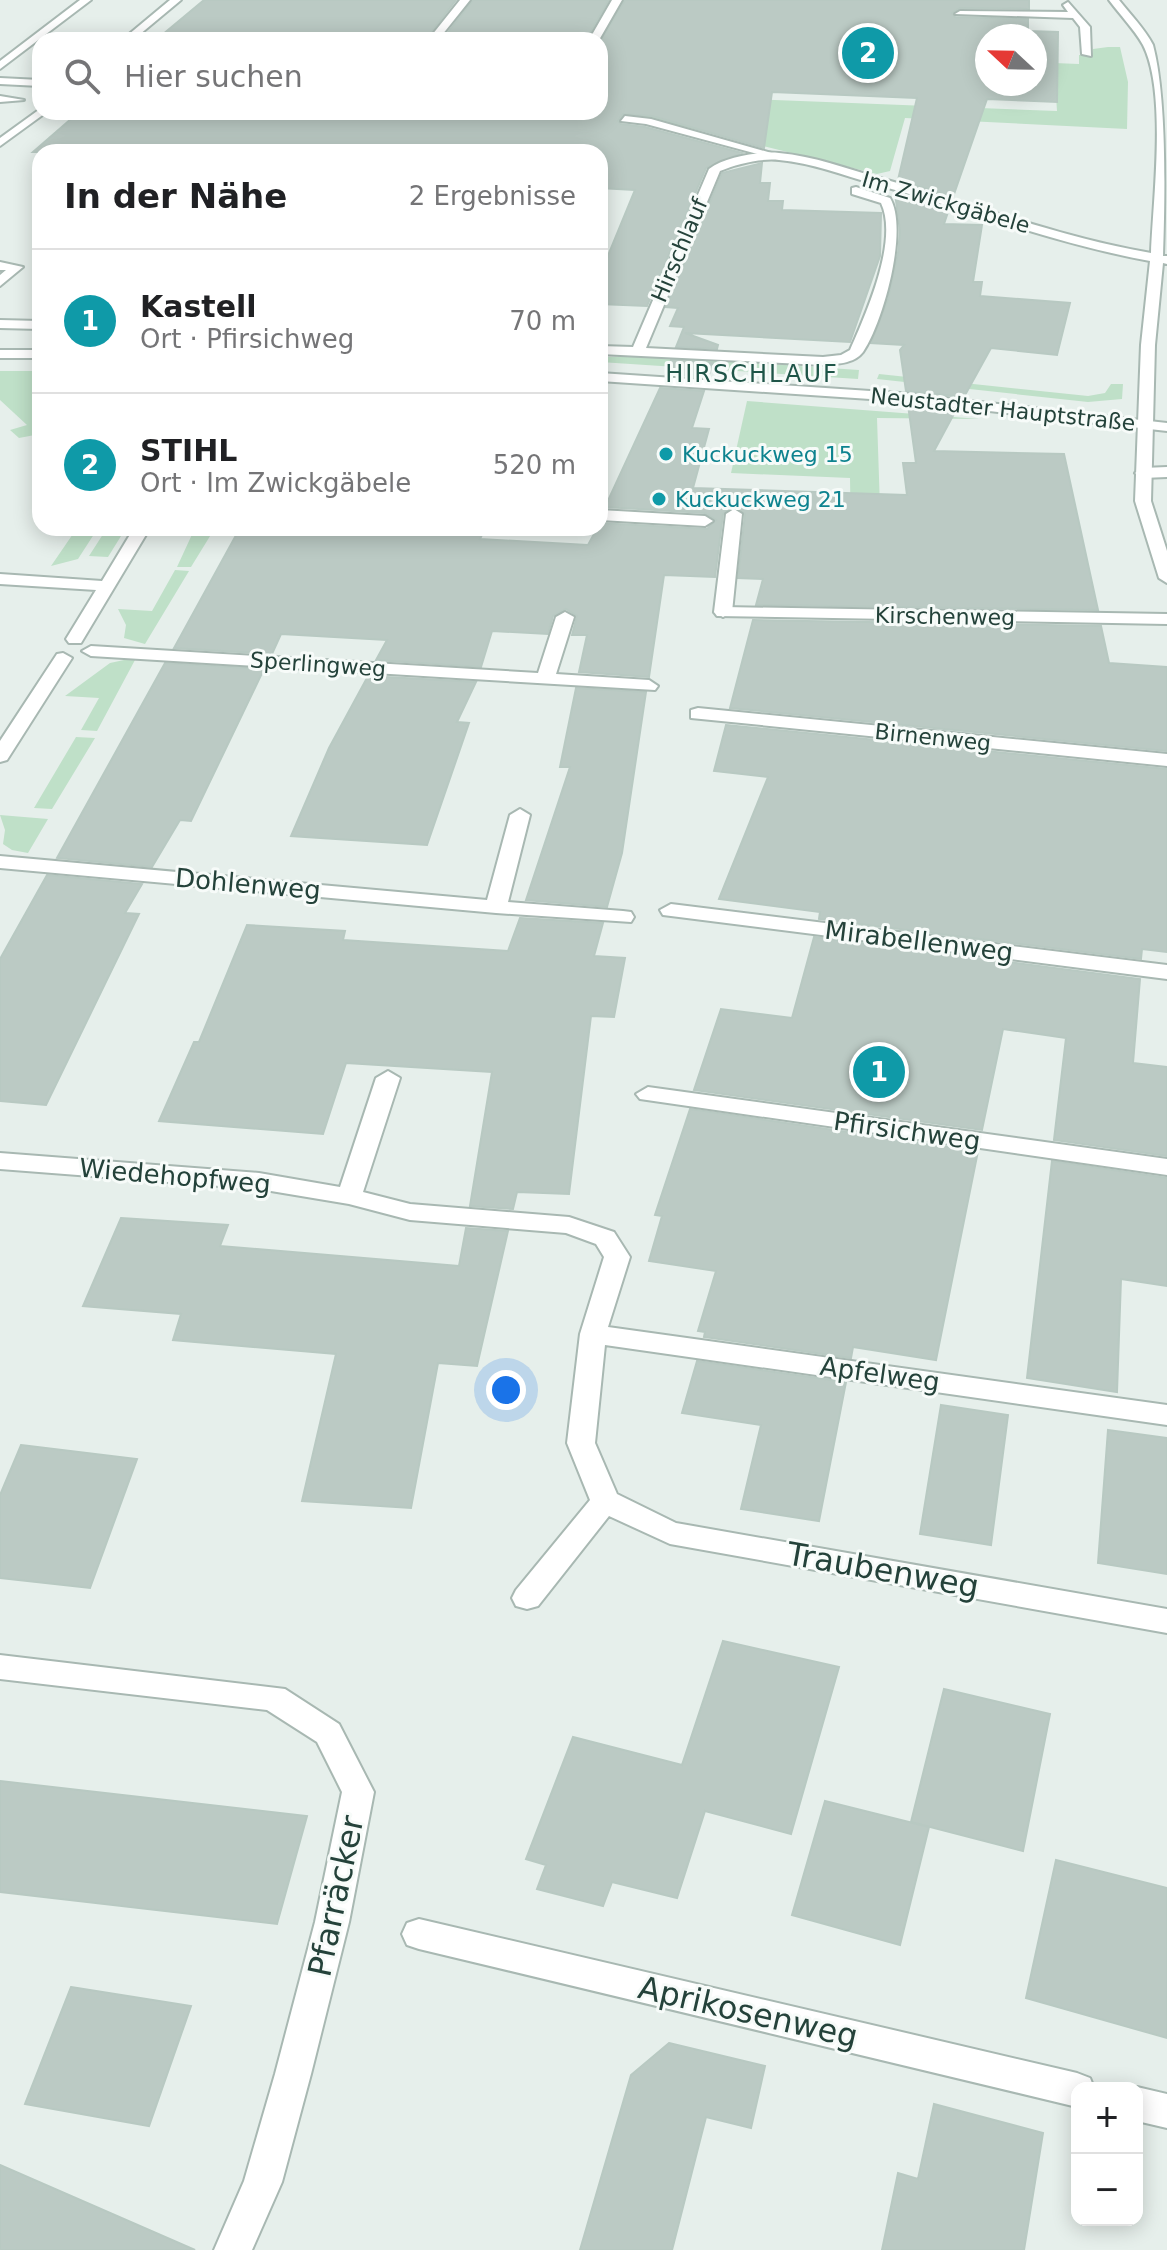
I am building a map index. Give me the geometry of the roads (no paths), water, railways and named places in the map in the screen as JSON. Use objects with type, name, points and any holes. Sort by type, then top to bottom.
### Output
[{"type":"street","points":[[44,32],[86,0]]},
{"type":"street","points":[[137,32],[176,0]]},
{"type":"street","points":[[439,32],[465,0]]},
{"type":"street","points":[[599,32],[617,0]]},
{"type":"street","points":[[1064,0],[1085,27],[1087,54]]},
{"type":"street","points":[[1114,0],[1148,45],[1159,79],[1162,259],[1148,345],[1148,424],[1143,501],[1167,578]]},
{"type":"street","points":[[960,14],[1076,15]]},
{"type":"street","points":[[0,66],[32,41]]},
{"type":"street","points":[[0,81],[32,83]]},
{"type":"street","points":[[0,99],[19,100]]},
{"type":"street","points":[[9,118],[32,115]]},
{"type":"street","points":[[0,143],[32,117]]},
{"type":"street","points":[[625,119],[647,121],[776,156]]},
{"type":"street","name":"Im Zwickgäbele","points":[[733,162],[776,156],[806,161],[965,205],[1100,248],[1162,259]]},
{"type":"street","points":[[733,162],[769,166],[812,179]]},
{"type":"street","name":"Hirschlauf","points":[[638,351],[715,169],[733,162]]},
{"type":"street","points":[[608,350],[823,361],[844,359],[856,352],[887,275],[893,211],[884,199],[841,187]]},
{"type":"street","points":[[0,266],[17,267],[0,282]]},
{"type":"street","points":[[0,324],[32,325]]},
{"type":"street","points":[[3,353],[32,354]]},
{"type":"street","name":"Neustadter Hauptstraße","points":[[608,378],[900,397],[1167,427]]},
{"type":"street","points":[[1143,473],[1167,472]]},
{"type":"street","name":"Kirschenweg","points":[[734,514],[723,612],[1167,619]]},
{"type":"street","points":[[608,515],[705,521]]},
{"type":"street","points":[[75,639],[137,536]]},
{"type":"street","points":[[0,579],[107,586]]},
{"type":"street","points":[[545,679],[565,617]]},
{"type":"street","points":[[75,639],[93,646],[91,651],[79,657],[63,658],[51,654],[51,647],[75,639]]},
{"type":"street","name":"Sperlingweg","points":[[91,651],[649,686]]},
{"type":"street","points":[[0,756],[63,658]]},
{"type":"street","name":"Birnenweg","points":[[698,714],[1167,760]]},
{"type":"street","points":[[496,907],[520,815]]},
{"type":"street","name":"Dohlenweg","points":[[0,862],[623,917]]},
{"type":"street","name":"Mirabellenweg","points":[[671,910],[1167,972]]},
{"type":"street","points":[[349,1196],[388,1078]]},
{"type":"street","name":"Pfirsichweg","points":[[648,1094],[1167,1167]]},
{"type":"street","name":"Wiedehopfweg","points":[[0,1161],[259,1181],[349,1196],[410,1212],[569,1225],[605,1238],[617,1257],[593,1334]]},
{"type":"street","points":[[527,1598],[605,1501],[581,1443],[593,1334]]},
{"type":"street","name":"Apfelweg","points":[[593,1334],[1167,1415]]},
{"type":"street","name":"Traubenweg","points":[[605,1501],[670,1533],[1167,1621]]},
{"type":"street","name":"Pfarräcker","points":[[0,1667],[274,1698],[328,1733],[358,1792],[332,1922],[298,2059],[263,2182],[233,2250]]},
{"type":"street","name":"Aprikosenweg","points":[[419,1934],[1071,2089]]},
{"type":"street","points":[[1143,2105],[1167,2111]]},
{"type":"place","name":"STIHL","points":[[868,53]]},
{"type":"place","name":"Kuckuckweg 15","points":[[666,454]]},
{"type":"place","name":"Kuckuckweg 21","points":[[659,499]]},
{"type":"place","name":"Kastell","points":[[879,1072]]},
{"type":"district","name":"HIRSCHLAUF","points":[[752,374]]}]
